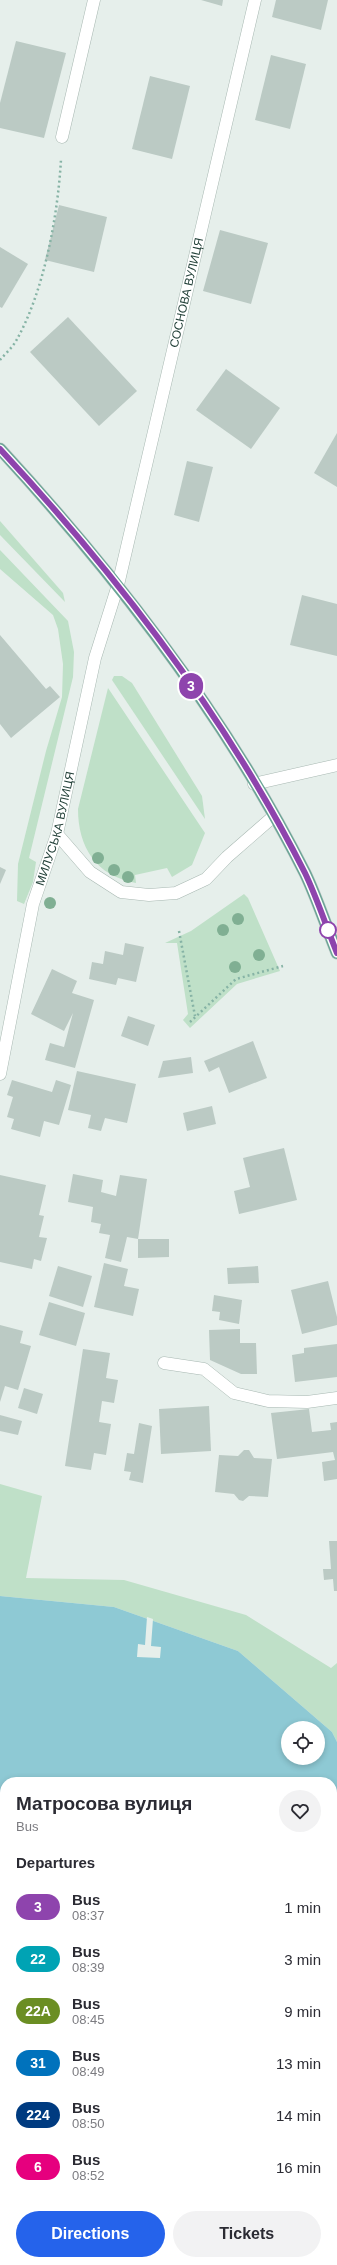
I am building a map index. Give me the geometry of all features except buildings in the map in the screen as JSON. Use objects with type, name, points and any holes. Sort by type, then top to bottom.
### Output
[{"type":"main road","points":[[0,449],[41,492],[118,585],[224,730],[254,784],[274,816],[305,874],[337,952]]},
{"type":"street","points":[[62,137],[94,0]]},
{"type":"street","name":"СОСНОВА ВУЛИЦЯ","points":[[118,585],[255,0]]},
{"type":"street","name":"МИЛУСЬКА ВУЛИЦЯ","points":[[0,1074],[33,904],[58,834],[95,658],[118,585]]},
{"type":"street","points":[[254,784],[337,765]]},
{"type":"street","points":[[58,834],[90,872],[121,892],[149,895],[176,894],[206,879],[226,857],[274,816]]},
{"type":"street","points":[[164,1363],[204,1369],[234,1393],[268,1401],[307,1402],[337,1398]]},
{"type":"path","points":[[0,360],[15,343],[39,284],[59,196],[62,137]]},
{"type":"path","points":[[179,931],[195,1017]]},
{"type":"path","points":[[190,1022],[236,979],[283,966]]},
{"type":"green space","points":[[0,521],[63,593],[65,602],[0,535]]},
{"type":"green space","points":[[0,550],[68,621],[74,652],[73,677],[29,858],[36,862],[33,882],[24,904],[17,901],[18,864],[46,751],[62,697],[63,664],[58,629],[53,615],[0,569]]},
{"type":"green space","points":[[114,676],[122,676],[132,683],[202,796],[205,819],[112,680]]},
{"type":"green space","points":[[108,688],[205,833],[192,865],[172,877],[167,868],[135,875],[136,883],[110,874],[100,867],[92,858],[81,836],[78,809]]},
{"type":"green space","points":[[244,894],[248,898],[280,971],[237,984],[190,1028],[183,1020],[188,1014],[177,943],[165,943],[191,931]]},
{"type":"green space","points":[[0,1484],[42,1496],[26,1578],[124,1580],[246,1615],[331,1668],[337,1663],[337,1742],[332,1732],[325,1726],[325,1721],[319,1721],[238,1651],[114,1607],[0,1596]]},
{"type":"water","points":[[0,1596],[114,1607],[238,1651],[319,1721],[281,1721],[281,1765],[325,1765],[325,1726],[332,1732],[337,1742],[337,1777],[0,1777]]},
{"type":"pier","points":[[147,1617],[153,1619],[151,1646],[161,1647],[160,1658],[137,1657],[138,1644],[145,1645]]},
{"type":"bus line","name":"3","points":[[0,449],[41,492],[118,585],[224,730],[254,784],[274,816],[305,874],[337,953]]}]
